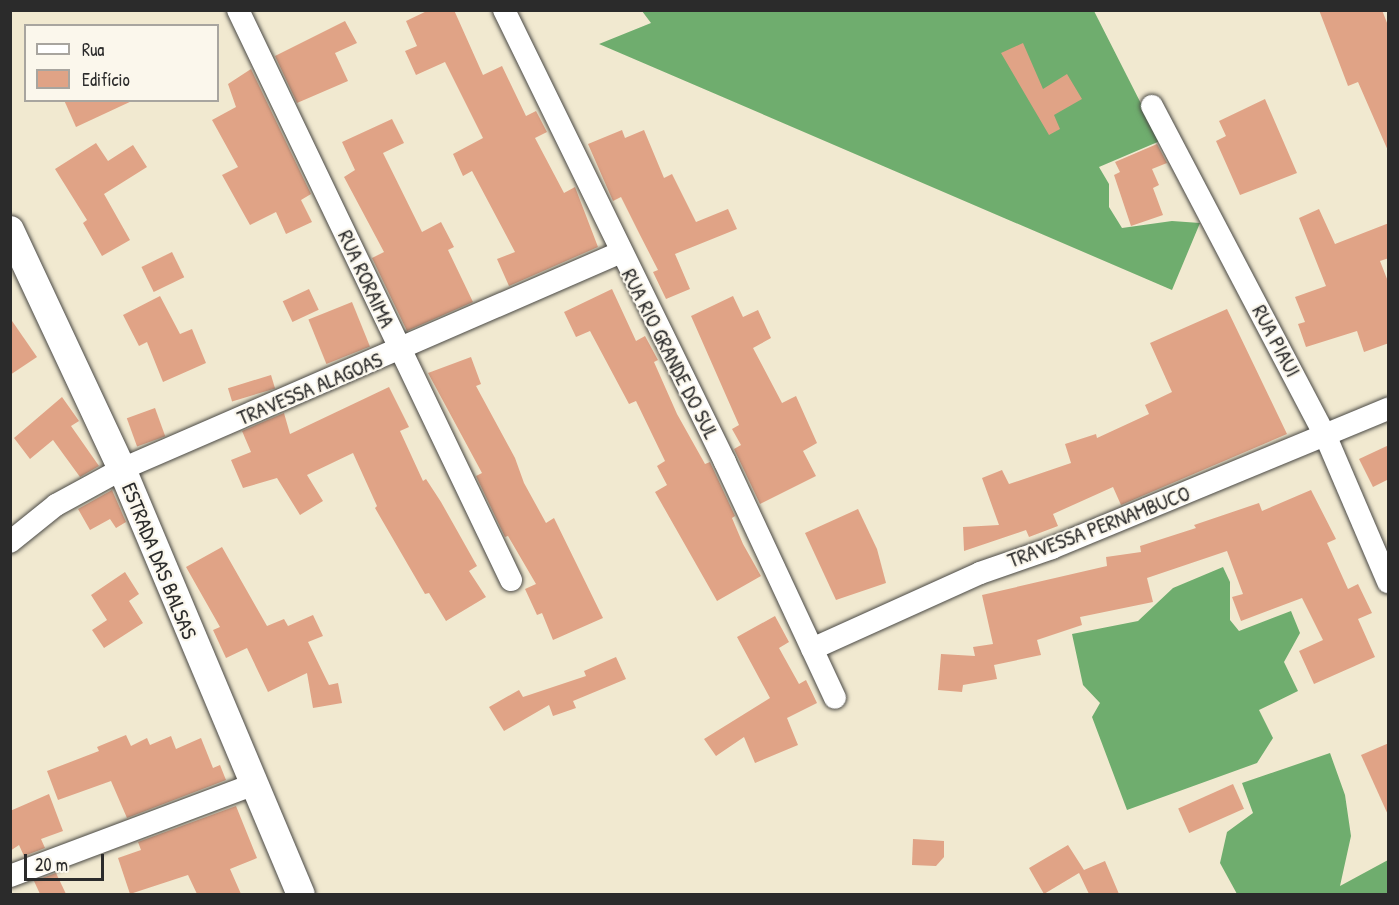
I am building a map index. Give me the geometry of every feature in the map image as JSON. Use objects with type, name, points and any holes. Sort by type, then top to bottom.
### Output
[{"type":"street","name":"RUA RORAIMA","points":[[238,10],[511,580]]},
{"type":"street","name":"RUA RIO GRANDE DO SUL","points":[[504,10],[619,253],[725,462],[835,698]]},
{"type":"street","name":"RUA PIAUI","points":[[1152,106],[1326,437],[1389,582]]},
{"type":"street","name":"ESTRADA DAS BALSAS","points":[[10,230],[122,470],[252,785],[301,894]]},
{"type":"street","name":"TRAVESSA ALAGOAS","points":[[10,542],[56,505],[122,470],[619,253]]},
{"type":"street","name":"TRAVESSA PERNAMBUCO","points":[[812,649],[980,573],[1052,548],[1326,437],[1389,409]]},
{"type":"street","points":[[10,876],[252,785]]},
{"type":"green space","points":[[642,11],[1094,11],[1160,141],[1099,167],[1109,184],[1109,207],[1122,228],[1172,221],[1200,223],[1172,290],[599,44],[651,23]]},
{"type":"green space","points":[[1223,567],[1230,582],[1230,620],[1239,631],[1291,611],[1300,633],[1284,662],[1298,691],[1259,710],[1273,738],[1257,763],[1127,810],[1092,717],[1100,703],[1083,685],[1072,634],[1138,621],[1173,588]]},
{"type":"green space","points":[[1330,753],[1345,795],[1351,836],[1340,886],[1388,860],[1388,894],[1237,894],[1220,863],[1227,832],[1253,813],[1242,783]]},
{"type":"building","points":[[429,10],[454,10],[483,75],[502,66],[526,116],[536,111],[547,132],[535,138],[564,193],[575,187],[598,247],[509,286],[497,259],[515,252],[472,171],[463,176],[453,154],[483,138],[445,62],[416,75],[405,51],[417,46],[406,21]]},
{"type":"building","points":[[1319,10],[1382,10],[1389,28],[1389,153],[1358,82],[1348,86]]},
{"type":"building","points":[[345,21],[357,43],[335,53],[348,81],[297,103],[275,56]]},
{"type":"building","points":[[1023,43],[1043,89],[1067,74],[1082,99],[1054,115],[1060,129],[1049,135],[1001,53]]},
{"type":"building","points":[[251,69],[311,194],[301,200],[312,222],[286,234],[276,212],[250,225],[222,175],[238,167],[212,120],[236,107],[228,84]]},
{"type":"building","points":[[1265,99],[1297,173],[1240,195],[1216,141],[1226,136],[1219,121]]},
{"type":"building","points":[[65,102],[130,102],[76,127]]},
{"type":"building","points":[[392,119],[404,143],[383,153],[422,232],[441,222],[454,247],[448,250],[473,302],[407,331],[372,258],[384,252],[344,177],[355,170],[342,142]]},
{"type":"building","points":[[622,130],[625,138],[644,130],[664,178],[672,174],[696,222],[728,209],[737,229],[675,254],[690,289],[666,299],[653,272],[658,270],[621,197],[613,201],[588,144]]},
{"type":"building","points":[[96,143],[108,161],[133,145],[147,167],[104,194],[130,240],[102,256],[83,223],[87,220],[55,169]]},
{"type":"building","points":[[1157,144],[1167,163],[1152,169],[1159,185],[1153,188],[1163,215],[1131,226],[1114,175],[1120,172],[1115,162]]},
{"type":"building","points":[[1319,209],[1335,244],[1389,223],[1389,258],[1380,261],[1389,284],[1389,343],[1364,352],[1357,331],[1306,347],[1298,324],[1305,322],[1295,297],[1326,286],[1299,218]]},
{"type":"building","points":[[172,252],[184,277],[154,292],[141,267]]},
{"type":"building","points":[[309,289],[319,310],[292,322],[283,301]]},
{"type":"building","points":[[612,289],[636,341],[645,336],[658,360],[654,362],[677,414],[705,464],[710,462],[735,516],[732,518],[743,544],[761,576],[717,601],[655,492],[667,485],[657,466],[665,461],[636,401],[629,404],[590,331],[576,337],[564,312]]},
{"type":"building","points":[[160,296],[180,334],[192,329],[206,363],[163,382],[147,342],[139,346],[123,315]]},
{"type":"building","points":[[733,296],[743,317],[758,310],[771,338],[753,348],[782,403],[796,396],[817,443],[803,451],[816,476],[760,504],[734,449],[741,445],[732,429],[739,425],[691,316]]},
{"type":"building","points":[[352,302],[370,347],[326,364],[308,320]]},
{"type":"building","points":[[1227,309],[1287,434],[1121,505],[1113,487],[1053,514],[1058,526],[1029,537],[1026,530],[964,551],[963,527],[999,525],[982,478],[1002,470],[1009,484],[1071,463],[1065,444],[1096,434],[1097,438],[1149,414],[1145,405],[1172,392],[1150,343]]},
{"type":"building","points":[[10,318],[37,357],[10,375]]},
{"type":"building","points":[[471,357],[481,384],[476,386],[515,458],[524,483],[546,523],[554,518],[603,618],[553,640],[542,613],[537,615],[525,589],[536,584],[508,536],[505,537],[476,476],[482,473],[428,373]]},
{"type":"building","points":[[271,375],[275,388],[232,402],[228,388]]},
{"type":"building","points":[[389,387],[409,427],[400,431],[423,481],[426,479],[441,502],[477,566],[469,571],[486,597],[446,621],[429,593],[425,594],[375,508],[377,506],[353,453],[307,475],[323,501],[300,515],[277,478],[243,488],[231,460],[251,452],[242,431],[284,413],[290,434]]},
{"type":"building","points":[[62,397],[79,421],[71,426],[99,466],[80,477],[53,440],[30,459],[14,438]]},
{"type":"building","points":[[155,408],[165,436],[137,446],[127,418]]},
{"type":"building","points":[[1389,445],[1389,479],[1373,487],[1359,459]]},
{"type":"building","points":[[112,490],[126,522],[116,528],[110,519],[90,530],[78,509]]},
{"type":"building","points":[[1311,490],[1336,539],[1327,543],[1348,589],[1358,584],[1372,613],[1358,619],[1375,657],[1314,684],[1299,651],[1323,640],[1302,598],[1241,621],[1232,597],[1243,594],[1227,551],[1147,578],[1153,602],[1080,617],[1082,625],[1037,640],[1041,655],[994,665],[997,679],[963,685],[962,692],[938,690],[941,654],[975,656],[973,647],[993,644],[982,595],[1107,566],[1106,557],[1141,552],[1140,546],[1196,528],[1194,525],[1259,503],[1262,511]]},
{"type":"building","points":[[858,509],[877,549],[886,583],[836,600],[805,533]]},
{"type":"building","points":[[222,547],[267,626],[284,619],[288,626],[313,615],[323,636],[308,642],[329,685],[338,683],[342,703],[313,708],[307,673],[268,692],[247,648],[226,658],[213,630],[220,627],[186,567]]},
{"type":"building","points":[[125,572],[139,594],[129,601],[143,623],[104,648],[92,630],[107,620],[91,595]]},
{"type":"building","points":[[775,616],[789,642],[779,648],[799,684],[806,680],[817,703],[787,718],[798,745],[755,763],[744,737],[716,756],[704,739],[770,698],[737,637]]},
{"type":"building","points":[[616,657],[626,679],[573,701],[576,708],[553,716],[549,705],[504,731],[489,707],[519,690],[523,697],[586,676],[584,671]]},
{"type":"building","points":[[126,735],[131,746],[147,738],[150,745],[171,736],[176,749],[201,738],[213,768],[220,765],[226,780],[127,818],[111,781],[58,800],[47,771],[99,751],[97,747]]},
{"type":"building","points":[[1389,743],[1389,817],[1361,755]]},
{"type":"building","points":[[1233,784],[1244,809],[1189,833],[1178,808]]},
{"type":"building","points":[[49,794],[63,831],[41,839],[45,848],[24,856],[19,845],[10,851],[10,811]]},
{"type":"building","points":[[236,806],[257,858],[230,869],[241,894],[197,894],[188,875],[130,894],[118,858],[141,850],[138,842]]},
{"type":"building","points":[[913,839],[944,841],[944,857],[936,866],[912,865]]},
{"type":"building","points":[[1068,845],[1084,870],[1105,861],[1119,894],[1089,894],[1079,873],[1044,894],[1029,868]]},
{"type":"building","points":[[56,873],[66,894],[40,894],[34,881]]}]
